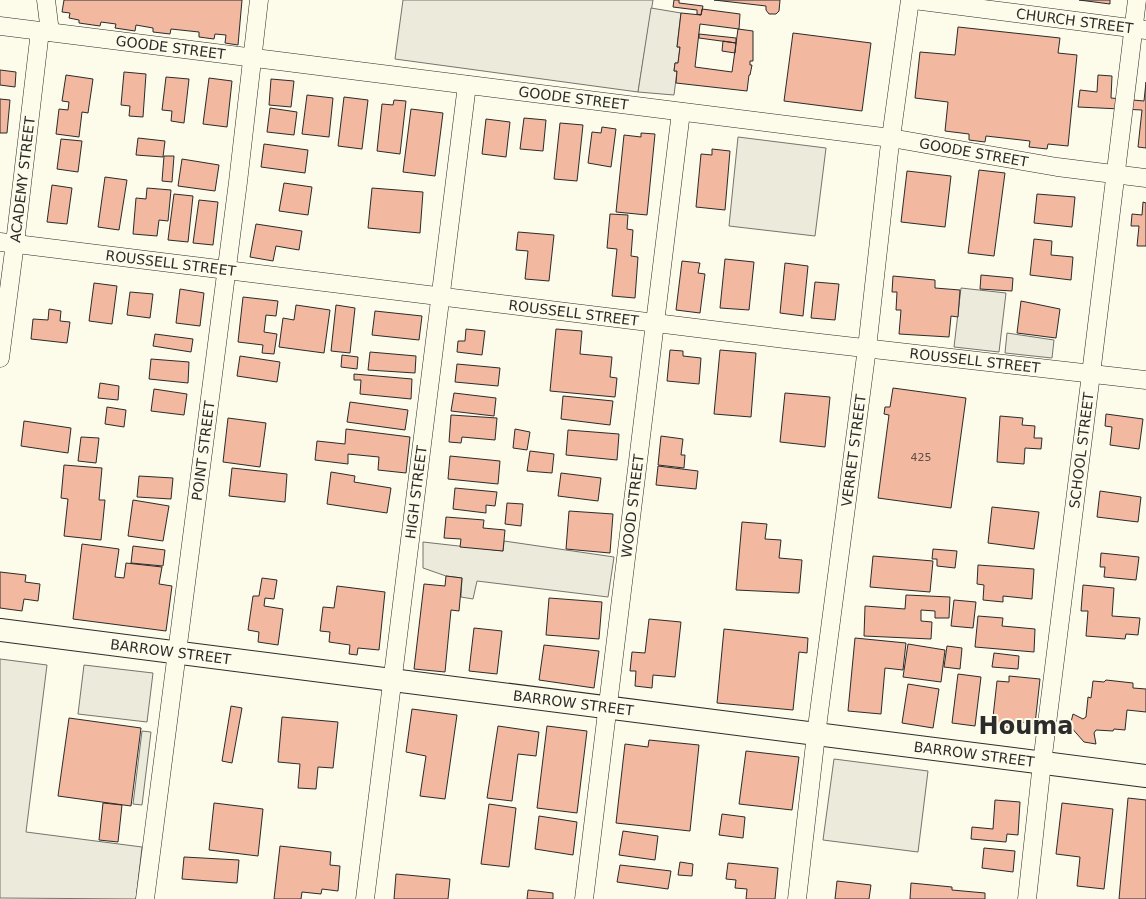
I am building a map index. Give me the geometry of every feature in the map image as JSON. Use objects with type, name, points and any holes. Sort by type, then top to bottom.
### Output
[{"type":"main road","name":"BARROW STREET","points":[[0,630],[1146,776]]},
{"type":"street","name":"ACADEMY STREET","points":[[0,358],[8,242],[45,32],[46,0]]},
{"type":"street","name":"POINT STREET","points":[[145,899],[238,182],[259,0]]},
{"type":"street","name":"VERRET STREET","points":[[797,899],[816,735],[867,348],[891,138],[910,0]]},
{"type":"street","name":"CHURCH STREET","points":[[914,0],[1139,29]]},
{"type":"street","name":"SCHOOL STREET","points":[[1026,899],[1116,174],[1139,29],[1136,0]]},
{"type":"street","name":"GOODE STREET","points":[[0,26],[891,138],[1057,167],[1146,178]]},
{"type":"street","name":"HIGH STREET","points":[[365,899],[467,85]]},
{"type":"street","name":"WOOD STREET","points":[[584,899],[681,112]]},
{"type":"street","name":"ROUSSELL STREET","points":[[8,242],[441,297],[1146,380]]},
{"type":"shaded area","points":[[403,0],[653,0],[638,92],[395,59]]},
{"type":"shaded area","points":[[651,8],[681,13],[677,47],[680,47],[678,63],[675,63],[674,71],[677,71],[674,95],[638,92]]},
{"type":"shaded area","points":[[738,137],[826,148],[815,236],[729,226]]},
{"type":"shaded area","points":[[961,288],[1006,293],[999,352],[954,347]]},
{"type":"shaded area","points":[[1007,333],[1054,340],[1052,358],[1005,353]]},
{"type":"shaded area","points":[[504,541],[614,557],[608,597],[477,581],[473,599],[461,597],[462,578],[446,576],[423,568],[423,542],[503,551]]},
{"type":"shaded area","points":[[0,659],[47,665],[26,832],[142,847],[136,899],[0,898]]},
{"type":"shaded area","points":[[84,665],[153,673],[147,722],[78,714]]},
{"type":"shaded area","points":[[142,731],[151,732],[142,805],[133,804]]},
{"type":"shaded area","points":[[834,759],[928,771],[918,852],[823,840]]},
{"type":"building","points":[[64,0],[242,0],[238,45],[225,43],[226,35],[215,34],[214,39],[199,37],[199,32],[171,29],[170,34],[153,32],[153,28],[136,25],[135,31],[115,28],[116,24],[101,22],[100,26],[79,23],[79,20],[69,18],[70,13],[62,12]]},
{"type":"building","points":[[674,0],[679,0],[679,3],[703,6],[701,15],[697,14],[697,10],[673,7]]},
{"type":"building","points":[[714,0],[780,0],[779,11],[776,14],[769,14],[766,6]]},
{"type":"building","points":[[1079,0],[1110,0],[1110,4]]},
{"type":"building","points":[[702,9],[740,14],[739,29],[700,24],[695,67],[732,72],[738,29],[753,31],[753,61],[750,61],[750,65],[752,65],[747,91],[676,83],[677,71],[674,71],[675,63],[678,63],[680,47],[677,47],[681,13],[701,15]]},
{"type":"building","points":[[958,27],[1060,38],[1058,53],[1077,55],[1068,146],[1048,144],[1047,149],[1029,147],[1030,141],[986,136],[985,142],[969,140],[969,134],[945,131],[948,102],[915,98],[920,52],[955,55]]},
{"type":"building","points":[[793,33],[871,43],[862,111],[784,101]]},
{"type":"building","points":[[699,34],[736,38],[736,43],[699,38]]},
{"type":"building","points":[[723,41],[736,43],[735,53],[722,51]]},
{"type":"building","points":[[0,70],[16,72],[15,87],[0,85]]},
{"type":"building","points":[[124,72],[146,74],[143,117],[129,116],[130,106],[121,105]]},
{"type":"building","points":[[66,75],[93,79],[88,113],[82,112],[79,137],[56,134],[59,109],[68,110],[69,102],[62,101]]},
{"type":"building","points":[[1098,75],[1112,76],[1111,98],[1144,101],[1146,82],[1146,148],[1138,147],[1142,110],[1078,107],[1080,90],[1097,92]]},
{"type":"building","points":[[166,77],[189,79],[184,123],[171,121],[172,111],[162,110]]},
{"type":"building","points":[[209,78],[232,81],[227,127],[203,124]]},
{"type":"building","points":[[271,79],[294,81],[291,107],[269,105]]},
{"type":"building","points":[[307,95],[333,98],[329,137],[302,134]]},
{"type":"building","points":[[344,97],[368,100],[362,149],[338,146]]},
{"type":"building","points":[[0,99],[10,100],[7,133],[0,133]]},
{"type":"building","points":[[394,100],[406,101],[400,154],[377,151],[382,104],[393,105]]},
{"type":"building","points":[[270,108],[297,112],[294,135],[267,132]]},
{"type":"building","points":[[411,109],[443,113],[435,176],[403,172]]},
{"type":"building","points":[[524,118],[546,120],[543,151],[520,149]]},
{"type":"building","points":[[486,119],[510,122],[506,157],[482,154]]},
{"type":"building","points":[[560,123],[583,125],[577,181],[554,179]]},
{"type":"building","points":[[602,127],[616,129],[611,167],[588,163],[592,132],[601,133]]},
{"type":"building","points":[[641,133],[655,134],[647,215],[616,212],[624,135],[641,137]]},
{"type":"building","points":[[138,138],[165,141],[163,157],[136,155]]},
{"type":"building","points":[[61,139],[82,141],[78,172],[57,169]]},
{"type":"building","points":[[264,144],[308,150],[305,173],[261,167]]},
{"type":"building","points":[[712,149],[730,151],[725,210],[696,207],[701,154],[712,155]]},
{"type":"building","points":[[164,156],[174,156],[172,182],[162,181]]},
{"type":"building","points":[[182,159],[219,165],[215,191],[178,186]]},
{"type":"building","points":[[979,170],[1005,173],[994,256],[968,253]]},
{"type":"building","points":[[907,171],[951,176],[945,227],[901,222]]},
{"type":"building","points":[[105,177],[127,180],[119,230],[98,227]]},
{"type":"building","points":[[284,183],[312,187],[308,215],[279,211]]},
{"type":"building","points":[[52,185],[72,188],[67,224],[47,222]]},
{"type":"building","points":[[147,188],[171,190],[168,221],[159,220],[157,236],[133,234],[136,198],[146,199]]},
{"type":"building","points":[[372,188],[423,192],[420,233],[368,228]]},
{"type":"building","points":[[174,194],[193,196],[188,242],[168,240]]},
{"type":"building","points":[[1037,194],[1075,197],[1072,227],[1034,223]]},
{"type":"building","points":[[199,200],[218,202],[213,245],[193,243]]},
{"type":"building","points":[[1143,202],[1146,203],[1146,246],[1137,246],[1139,226],[1131,226],[1132,214],[1142,215]]},
{"type":"building","points":[[610,214],[628,215],[627,229],[633,230],[631,256],[638,257],[635,298],[612,296],[617,249],[607,248]]},
{"type":"building","points":[[256,224],[302,231],[299,250],[276,246],[273,261],[250,257]]},
{"type":"building","points":[[518,232],[554,235],[549,281],[525,279],[528,251],[516,250]]},
{"type":"building","points":[[1034,239],[1052,241],[1051,255],[1073,257],[1071,280],[1030,275]]},
{"type":"building","points":[[725,259],[754,262],[749,310],[720,308]]},
{"type":"building","points":[[682,261],[700,263],[698,273],[705,274],[700,313],[676,310]]},
{"type":"building","points":[[785,263],[808,266],[803,316],[780,313]]},
{"type":"building","points":[[981,275],[1013,278],[1012,291],[980,289]]},
{"type":"building","points":[[893,276],[935,280],[935,288],[960,290],[958,317],[951,316],[949,337],[899,334],[901,310],[896,310],[897,292],[892,292]]},
{"type":"building","points":[[815,282],[839,284],[835,320],[811,318]]},
{"type":"building","points":[[94,283],[117,286],[112,324],[89,321]]},
{"type":"building","points":[[180,289],[204,293],[200,326],[176,323]]},
{"type":"building","points":[[130,292],[153,294],[150,318],[127,315]]},
{"type":"building","points":[[243,297],[278,301],[276,316],[266,315],[264,332],[277,334],[274,354],[262,353],[263,345],[238,342]]},
{"type":"building","points":[[1021,301],[1060,309],[1056,338],[1017,333]]},
{"type":"building","points":[[296,305],[330,310],[324,353],[279,347],[283,318],[294,320]]},
{"type":"building","points":[[336,305],[355,308],[350,353],[331,351]]},
{"type":"building","points":[[49,309],[61,311],[60,321],[70,322],[67,343],[31,339],[33,319],[48,320]]},
{"type":"building","points":[[375,311],[422,316],[419,340],[372,335]]},
{"type":"building","points":[[466,329],[485,331],[482,355],[457,352],[458,341],[465,341]]},
{"type":"building","points":[[556,329],[582,331],[580,354],[612,357],[610,377],[617,378],[615,397],[550,391]]},
{"type":"building","points":[[155,334],[193,339],[191,352],[153,346]]},
{"type":"building","points":[[670,350],[683,351],[683,356],[701,358],[699,384],[667,381]]},
{"type":"building","points":[[720,350],[756,353],[751,417],[714,414]]},
{"type":"building","points":[[370,352],[416,356],[415,373],[368,370]]},
{"type":"building","points":[[342,355],[358,357],[357,369],[341,367]]},
{"type":"building","points":[[240,356],[280,362],[277,382],[237,376]]},
{"type":"building","points":[[151,359],[189,362],[188,383],[149,379]]},
{"type":"building","points":[[457,364],[500,368],[498,386],[455,382]]},
{"type":"building","points":[[354,374],[412,379],[411,399],[360,394],[361,380],[354,380]]},
{"type":"building","points":[[100,383],[119,386],[118,400],[98,398]]},
{"type":"building","points":[[893,388],[966,398],[951,508],[878,498],[889,415],[884,414],[885,407],[890,407]]},
{"type":"building","points":[[154,389],[187,394],[184,415],[151,411]]},
{"type":"building","points":[[454,393],[496,398],[494,416],[451,411]]},
{"type":"building","points":[[785,393],[830,397],[825,447],[780,442]]},
{"type":"building","points":[[563,396],[613,401],[610,425],[561,419]]},
{"type":"building","points":[[350,402],[408,410],[405,430],[347,422]]},
{"type":"building","points":[[107,407],[126,410],[124,427],[105,424]]},
{"type":"building","points":[[1106,414],[1143,419],[1139,449],[1110,445],[1112,427],[1105,426]]},
{"type":"building","points":[[451,415],[497,418],[495,440],[462,437],[461,443],[449,442]]},
{"type":"building","points":[[1000,416],[1023,418],[1022,425],[1035,426],[1034,438],[1042,438],[1041,449],[1025,448],[1024,464],[997,462]]},
{"type":"building","points":[[228,418],[266,423],[260,467],[223,462]]},
{"type":"building","points":[[24,421],[71,428],[68,453],[21,446]]},
{"type":"building","points":[[346,429],[410,437],[406,473],[378,470],[379,457],[348,454],[348,464],[315,460],[317,441],[345,444]]},
{"type":"building","points":[[515,429],[530,432],[527,450],[513,448]]},
{"type":"building","points":[[568,430],[619,434],[617,460],[566,455]]},
{"type":"building","points":[[661,436],[683,439],[681,455],[685,455],[684,468],[658,465]]},
{"type":"building","points":[[81,437],[99,438],[96,463],[78,461]]},
{"type":"building","points":[[530,451],[554,454],[552,473],[527,471]]},
{"type":"building","points":[[450,456],[500,461],[498,484],[448,479]]},
{"type":"building","points":[[64,465],[102,468],[99,500],[105,500],[101,540],[64,536],[68,499],[61,498]]},
{"type":"building","points":[[658,466],[698,471],[696,489],[656,485]]},
{"type":"building","points":[[232,468],[287,474],[285,502],[229,496]]},
{"type":"building","points":[[331,472],[355,476],[354,482],[391,488],[387,513],[327,504]]},
{"type":"building","points":[[561,473],[601,478],[598,501],[558,496]]},
{"type":"building","points":[[139,476],[173,478],[171,499],[137,497]]},
{"type":"building","points":[[455,488],[497,492],[495,506],[486,505],[486,513],[453,509]]},
{"type":"building","points":[[1100,491],[1141,497],[1138,522],[1097,517]]},
{"type":"building","points":[[133,500],[169,506],[163,541],[128,536]]},
{"type":"building","points":[[507,503],[523,504],[521,526],[505,524]]},
{"type":"building","points":[[992,507],[1039,512],[1034,549],[988,543]]},
{"type":"building","points":[[569,511],[613,514],[610,553],[566,549]]},
{"type":"building","points":[[446,517],[484,520],[483,528],[505,530],[503,551],[460,547],[461,539],[444,538]]},
{"type":"building","points":[[742,522],[767,524],[765,539],[781,540],[779,558],[802,560],[799,593],[736,590]]},
{"type":"building","points":[[82,544],[119,549],[115,577],[124,578],[126,563],[162,567],[159,584],[172,586],[166,631],[73,619]]},
{"type":"building","points":[[133,546],[165,550],[163,566],[131,563]]},
{"type":"building","points":[[933,549],[957,551],[955,568],[937,566],[937,559],[932,559]]},
{"type":"building","points":[[1101,553],[1139,557],[1136,580],[1104,577],[1105,567],[1100,567]]},
{"type":"building","points":[[873,556],[933,561],[930,592],[870,587]]},
{"type":"building","points":[[978,565],[1034,569],[1032,599],[1003,596],[1003,602],[983,600],[984,585],[977,584]]},
{"type":"building","points":[[0,572],[26,575],[25,582],[40,584],[38,601],[24,599],[22,611],[0,608]]},
{"type":"building","points":[[446,576],[462,578],[459,611],[451,610],[445,672],[414,669],[424,584],[445,586]]},
{"type":"building","points":[[262,578],[277,580],[274,599],[265,598],[264,606],[283,609],[278,645],[258,642],[259,632],[248,630],[253,596],[259,596]]},
{"type":"building","points":[[1083,585],[1114,588],[1112,616],[1140,618],[1138,635],[1126,634],[1125,639],[1086,636],[1088,611],[1081,611]]},
{"type":"building","points":[[337,586],[385,592],[379,650],[358,648],[357,655],[349,654],[350,645],[329,642],[330,632],[320,631],[323,607],[334,608]]},
{"type":"building","points":[[906,595],[950,597],[949,618],[935,618],[935,611],[921,610],[921,621],[932,622],[931,639],[864,636],[865,606],[905,609]]},
{"type":"building","points":[[549,598],[602,602],[599,639],[546,635]]},
{"type":"building","points":[[954,600],[976,602],[973,628],[951,626]]},
{"type":"building","points":[[978,616],[1003,618],[1002,626],[1035,629],[1034,652],[975,647]]},
{"type":"building","points":[[649,619],[681,622],[675,677],[653,675],[652,688],[635,686],[636,671],[630,671],[632,652],[645,653]]},
{"type":"building","points":[[474,628],[502,631],[497,674],[469,671]]},
{"type":"building","points":[[724,629],[808,638],[807,653],[799,652],[793,710],[717,703]]},
{"type":"building","points":[[855,638],[906,643],[903,670],[885,668],[881,714],[848,711]]},
{"type":"building","points":[[908,644],[945,650],[941,682],[903,677]]},
{"type":"building","points":[[544,645],[599,651],[594,688],[539,680]]},
{"type":"building","points":[[947,646],[962,648],[960,669],[944,667]]},
{"type":"building","points":[[994,653],[1019,656],[1018,669],[992,667]]},
{"type":"building","points":[[958,674],[981,677],[975,726],[952,723]]},
{"type":"building","points":[[1009,676],[1040,679],[1035,724],[1019,722],[1019,728],[992,726],[997,681],[1009,682]]},
{"type":"building","points":[[1106,680],[1133,683],[1133,688],[1146,689],[1146,712],[1127,710],[1125,730],[1096,730],[1094,733],[1096,744],[1084,742],[1070,726],[1073,714],[1083,719],[1086,717],[1088,697],[1091,698],[1093,681],[1104,682]]},
{"type":"building","points":[[908,684],[939,689],[933,728],[902,723]]},
{"type":"building","points":[[231,706],[242,708],[232,763],[222,761]]},
{"type":"building","points":[[412,709],[457,715],[445,799],[420,796],[426,756],[406,752]]},
{"type":"building","points":[[282,717],[338,722],[333,768],[318,767],[316,789],[298,788],[300,764],[278,762]]},
{"type":"building","points":[[69,718],[141,728],[131,806],[58,796]]},
{"type":"building","points":[[498,726],[539,732],[536,756],[518,754],[512,801],[487,798]]},
{"type":"building","points":[[547,726],[587,731],[577,813],[537,808]]},
{"type":"building","points":[[649,740],[699,745],[690,831],[616,823],[625,744],[648,747]]},
{"type":"building","points":[[746,751],[799,757],[792,810],[739,804]]},
{"type":"building","points":[[1128,798],[1146,800],[1146,899],[1119,899]]},
{"type":"building","points":[[995,800],[1020,802],[1018,835],[1007,834],[1006,842],[971,839],[972,827],[993,829]]},
{"type":"building","points":[[103,803],[122,805],[118,842],[99,840]]},
{"type":"building","points":[[214,803],[263,809],[258,856],[209,850]]},
{"type":"building","points":[[1062,803],[1113,809],[1104,889],[1077,886],[1080,857],[1056,854]]},
{"type":"building","points":[[489,804],[516,808],[509,867],[481,864]]},
{"type":"building","points":[[722,814],[745,817],[743,838],[719,835]]},
{"type":"building","points":[[539,816],[577,822],[573,855],[535,849]]},
{"type":"building","points":[[623,831],[658,836],[655,860],[619,855]]},
{"type":"building","points":[[280,846],[331,852],[330,865],[340,866],[338,891],[322,889],[321,894],[302,892],[301,899],[274,899]]},
{"type":"building","points":[[984,848],[1015,851],[1013,872],[982,868]]},
{"type":"building","points":[[184,857],[239,860],[237,883],[182,879]]},
{"type":"building","points":[[680,862],[693,864],[692,876],[678,875]]},
{"type":"building","points":[[728,863],[778,868],[775,899],[746,899],[747,889],[735,888],[736,880],[726,879]]},
{"type":"building","points":[[620,865],[671,871],[668,889],[617,882]]},
{"type":"building","points":[[396,874],[450,879],[448,899],[394,899]]},
{"type":"building","points":[[837,881],[871,885],[869,899],[835,899]]},
{"type":"building","points":[[911,883],[952,887],[952,890],[985,893],[985,899],[910,899]]},
{"type":"building","points":[[528,890],[553,893],[553,899],[527,899]]},
{"type":"district","name":"Houma","points":[[1026,726]]}]
